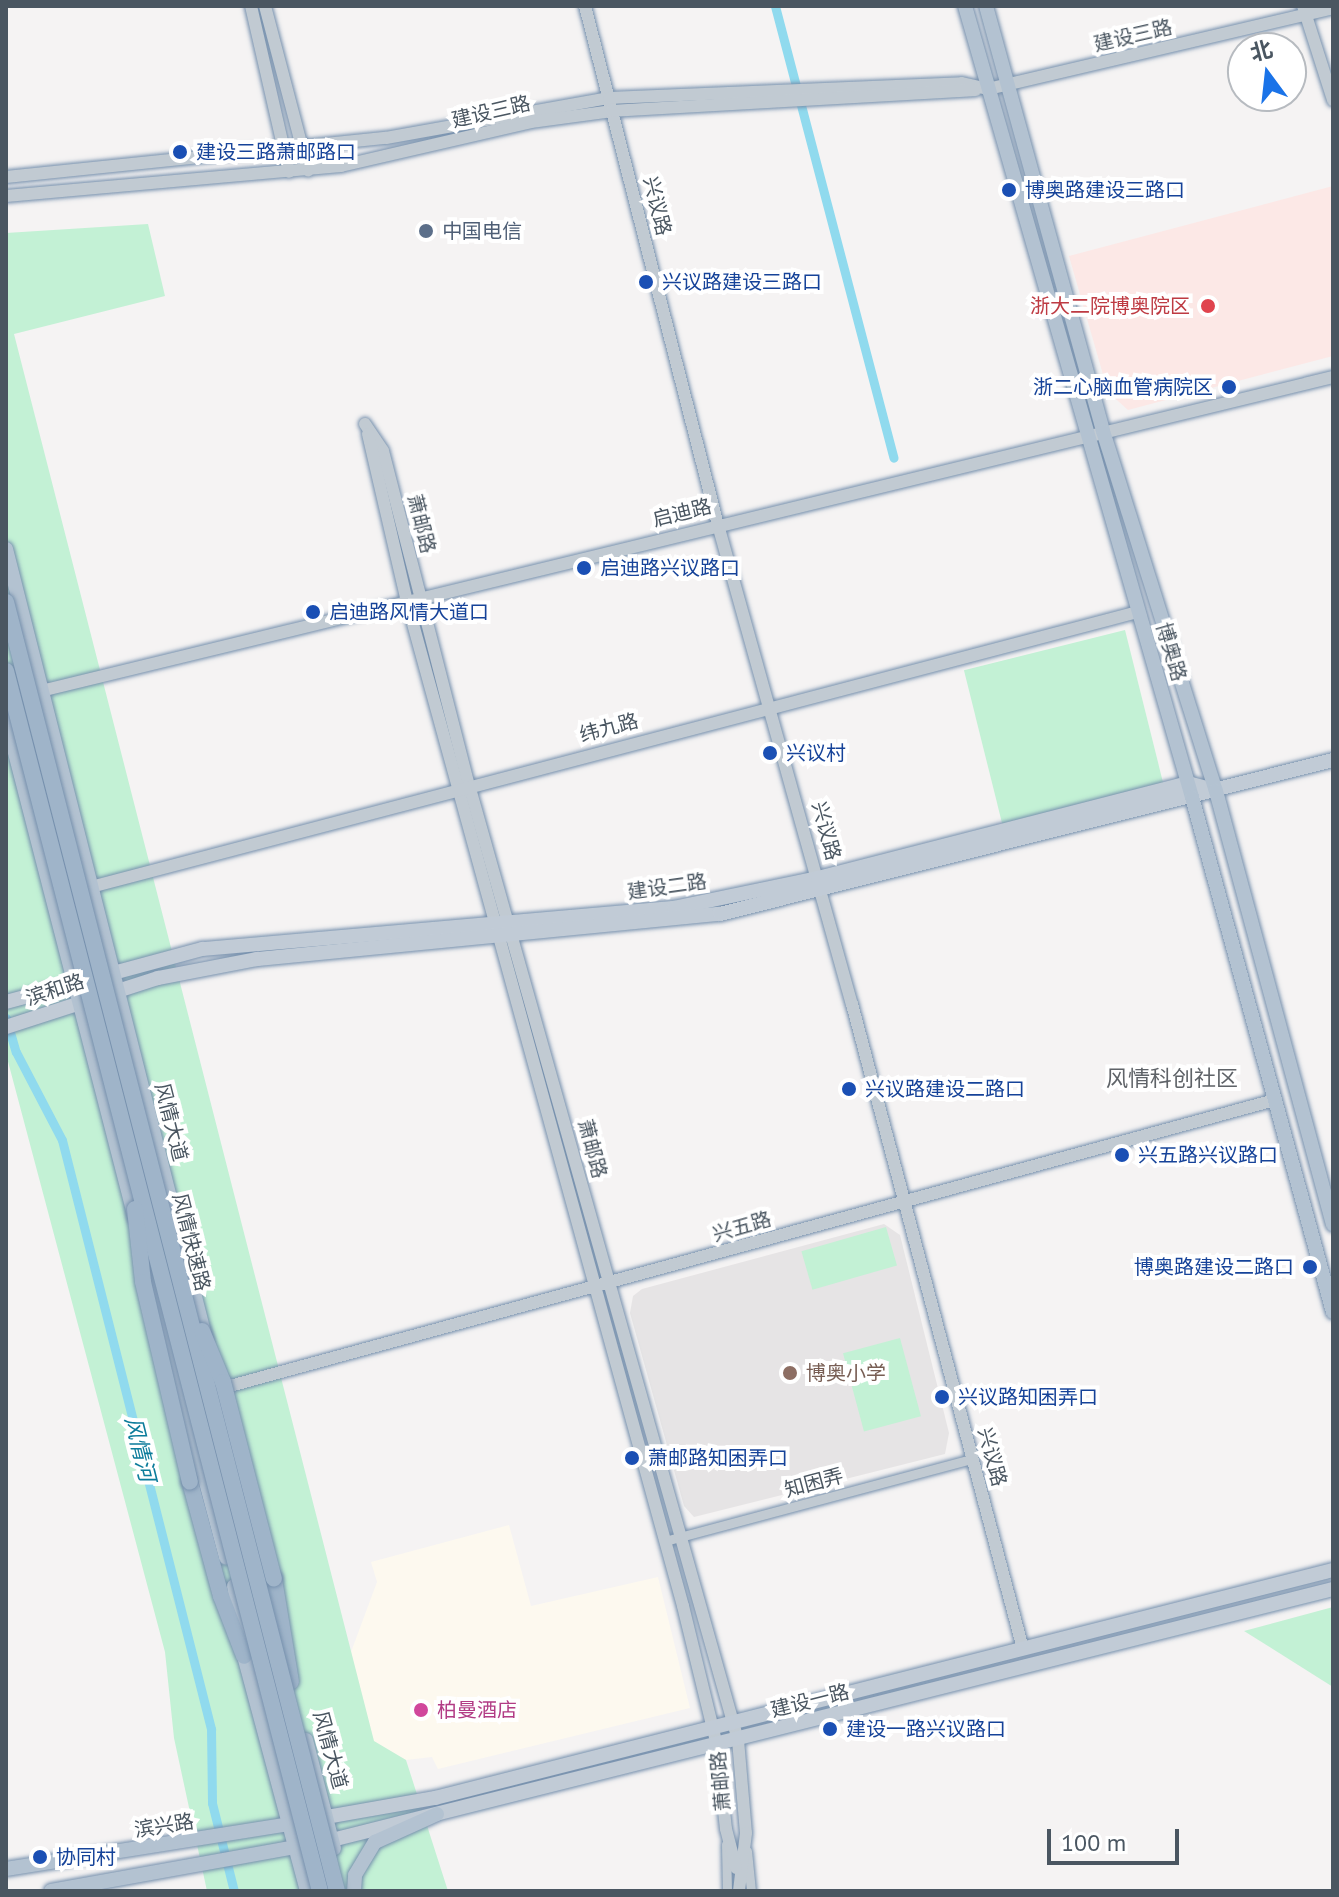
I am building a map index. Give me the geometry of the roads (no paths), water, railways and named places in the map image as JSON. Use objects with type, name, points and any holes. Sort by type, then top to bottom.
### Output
[{"type":"highway","name":"风情快速路","points":[[6,602],[337,1891]]},
{"type":"highway","name":"风情快速路","points":[[6,671],[320,1891]]},
{"type":"highway","points":[[129,1151],[143,1282],[190,1482],[221,1596],[244,1656]]},
{"type":"highway","points":[[177,1268],[223,1382],[274,1579],[291,1682]]},
{"type":"main road","name":"博奥路","points":[[965,6],[1085,435],[1190,790],[1333,1312]]},
{"type":"main road","name":"博奥路","points":[[986,6],[1103,431],[1216,791],[1333,1224]]},
{"type":"main road","name":"风情大道","points":[[6,549],[345,1891]]},
{"type":"main road","points":[[6,718],[237,1598],[244,1656],[307,1891]]},
{"type":"main road","points":[[1190,790],[1216,791],[1333,760]]},
{"type":"main road","name":"建设二路","points":[[117,991],[257,959],[674,908],[819,884],[1190,790]]},
{"type":"main road","name":"建设二路","points":[[111,970],[280,939],[504,930]]},
{"type":"main road","name":"滨和路","points":[[12,1000],[111,970]]},
{"type":"main road","name":"滨和路","points":[[6,1027],[117,991]]},
{"type":"main road","name":"建设一路","points":[[327,1817],[435,1798],[1333,1570]]},
{"type":"main road","name":"建设一路","points":[[296,1847],[738,1740],[1333,1589]]},
{"type":"main road","name":"兴议路","points":[[1023,1649],[1028,1666]]},
{"type":"main road","points":[[354,1891],[355,1875],[375,1842],[437,1814]]},
{"type":"main road","name":"滨兴路","points":[[6,1869],[195,1842],[327,1817]]},
{"type":"main road","points":[[51,1891],[296,1847]]},
{"type":"street","points":[[251,6],[289,172]]},
{"type":"street","points":[[265,6],[308,170]]},
{"type":"street","name":"兴议路","points":[[585,6],[718,525],[771,707],[1023,1649]]},
{"type":"street","name":"建设三路","points":[[6,177],[301,148],[610,105],[810,95],[962,83],[988,89],[1304,11],[1331,9]]},
{"type":"street","points":[[1304,11],[1333,100]]},
{"type":"street","name":"建设三路","points":[[6,196],[308,170],[610,105]]},
{"type":"street","name":"启迪路","points":[[41,691],[1333,377]]},
{"type":"street","points":[[365,424],[603,1287],[713,1727],[726,1829],[727,1891]]},
{"type":"street","name":"纬九路","points":[[91,887],[1138,612]]},
{"type":"street","name":"兴五路","points":[[219,1389],[603,1287],[1275,1100]]},
{"type":"street","name":"萧邮路","points":[[603,1287],[738,1740],[746,1833],[738,1874],[739,1891]]},
{"type":"street","name":"知困弄","points":[[665,1541],[972,1459]]},
{"type":"street","points":[[726,1829],[738,1874]]},
{"type":"street","points":[[746,1833],[751,1891]]},
{"type":"waterway","points":[[775,6],[894,458]]},
{"type":"waterway","name":"风情河","points":[[6,1018],[16,1052],[62,1140],[211,1729],[212,1803],[234,1891]]},
{"type":"place","name":"建设三路萧邮路口","points":[[180,152]]},
{"type":"place","name":"博奥路建设三路口","points":[[1009,190]]},
{"type":"place","name":"中国电信","points":[[426,231]]},
{"type":"place","name":"兴议路建设三路口","points":[[646,282]]},
{"type":"place","name":"浙大二院博奥院区","points":[[1208,306]]},
{"type":"place","name":"浙二心脑血管病院区","points":[[1229,387]]},
{"type":"place","name":"启迪路兴议路口","points":[[584,568]]},
{"type":"place","name":"启迪路风情大道口","points":[[313,612]]},
{"type":"place","name":"兴议村","points":[[770,753]]},
{"type":"place","name":"兴议路建设二路口","points":[[849,1089]]},
{"type":"place","name":"兴五路兴议路口","points":[[1122,1155]]},
{"type":"place","name":"博奥路建设二路口","points":[[1310,1267]]},
{"type":"place","name":"博奥小学","points":[[790,1373]]},
{"type":"place","name":"兴议路知困弄口","points":[[942,1397]]},
{"type":"place","name":"萧邮路知困弄口","points":[[632,1458]]},
{"type":"place","name":"柏曼酒店","points":[[421,1710]]},
{"type":"place","name":"建设一路兴议路口","points":[[830,1729]]},
{"type":"place","name":"协同村","points":[[40,1857]]},
{"type":"district","name":"风情科创社区","points":[[1172,1079]]}]
